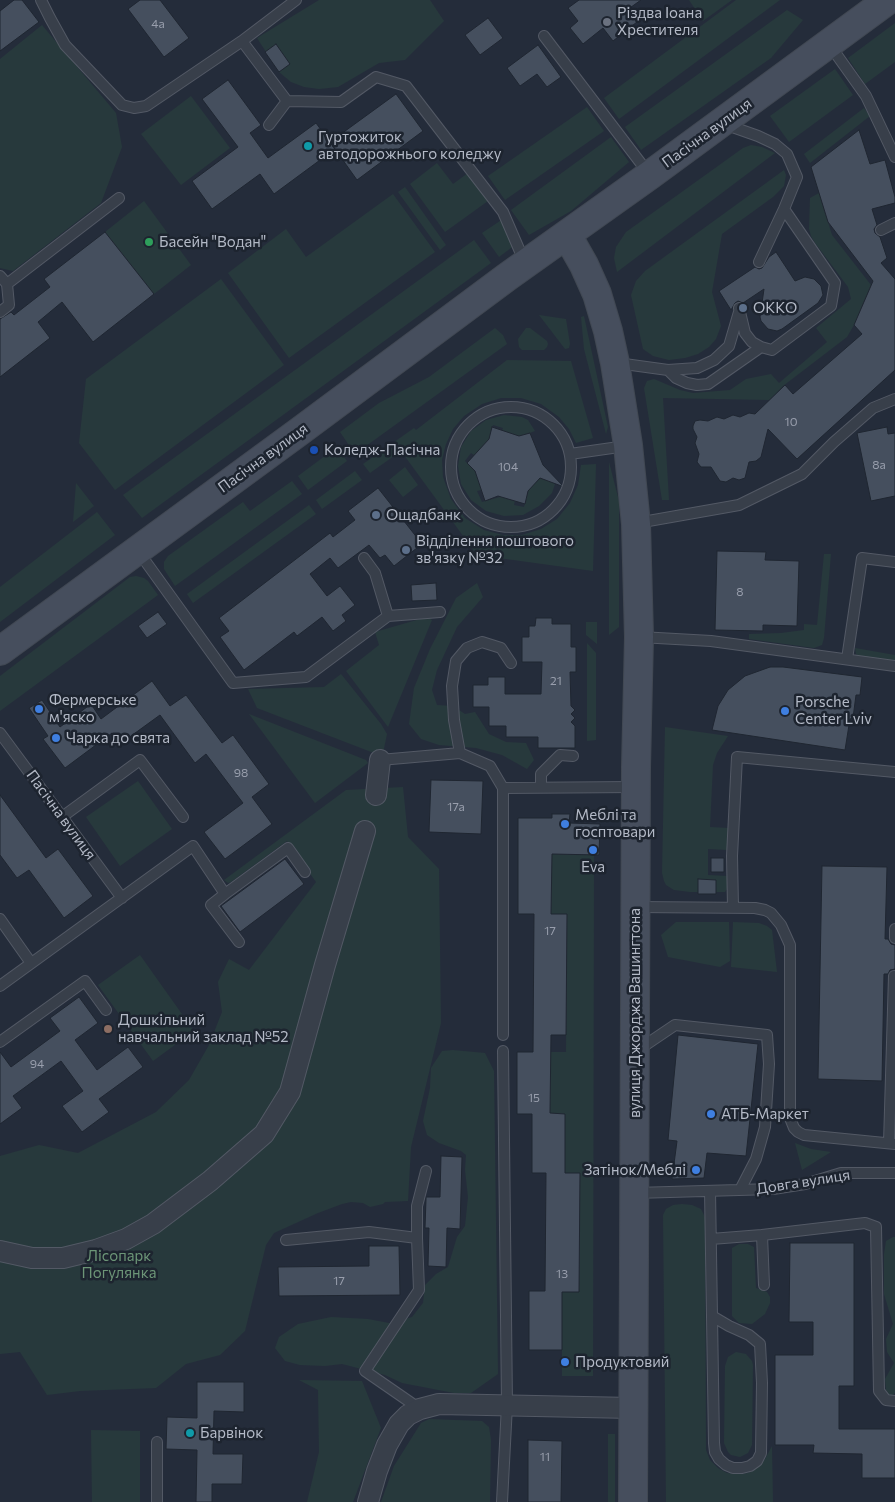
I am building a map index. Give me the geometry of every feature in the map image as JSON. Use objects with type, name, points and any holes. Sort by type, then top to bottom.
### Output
[{"type":"main road","name":"Пасічна вулиця","points":[[0,650],[888,0]]},
{"type":"main road","name":"вулиця Джорджа Вашингтона","points":[[567,235],[584,265],[597,294],[615,363],[628,445],[636,524],[639,637],[636,787],[633,1502]]},
{"type":"street","points":[[376,795],[380,760]]},
{"type":"street","points":[[0,1251],[32,1258],[63,1258],[96,1250],[126,1239],[153,1224],[210,1181],[264,1134],[290,1092],[329,948],[365,831]]},
{"type":"street","points":[[368,1502],[377,1471],[398,1424],[408,1415],[420,1409],[439,1404],[632,1408]]},
{"type":"lane","points":[[41,0],[65,45],[122,105],[134,108],[146,106],[242,42],[296,0]]},
{"type":"lane","points":[[544,36],[650,175]]},
{"type":"lane","points":[[242,42],[287,101]]},
{"type":"lane","points":[[828,43],[866,96],[895,157]]},
{"type":"lane","points":[[287,101],[341,102],[376,77],[406,86],[504,212],[525,264]]},
{"type":"lane","points":[[269,125],[287,101]]},
{"type":"lane","points":[[720,123],[775,144],[787,154],[797,177],[784,210],[759,262]]},
{"type":"lane","points":[[7,284],[119,198]]},
{"type":"lane","points":[[615,363],[668,370],[696,368],[714,360],[729,346],[739,308],[746,333],[752,342],[772,350],[831,306],[835,283],[784,210]]},
{"type":"lane","points":[[881,230],[895,223]]},
{"type":"lane","points":[[0,276],[7,284],[9,305],[0,312]]},
{"type":"lane","points":[[668,370],[676,378],[686,383],[708,384],[761,347]]},
{"type":"lane","points":[[636,524],[739,506],[802,474],[834,442],[873,408],[895,399]]},
{"type":"lane","points":[[503,407],[520,407],[537,412],[553,423],[569,447],[570,454],[572,464],[570,482],[563,498],[551,512],[537,521],[520,526],[504,526],[488,522],[471,511],[459,495],[452,476],[452,461],[455,447],[461,434],[470,422],[486,412],[503,407]]},
{"type":"lane","points":[[570,454],[628,445]]},
{"type":"lane","points":[[138,550],[233,683],[306,677],[388,616],[440,612]]},
{"type":"lane","points":[[364,558],[376,573],[388,616]]},
{"type":"lane","points":[[847,659],[862,558],[895,562]]},
{"type":"lane","points":[[639,637],[711,641],[895,666]]},
{"type":"lane","points":[[460,753],[454,720],[452,686],[456,661],[467,648],[482,642],[501,648],[511,663]]},
{"type":"lane","name":"Пасічна вулиця","points":[[0,732],[122,898]]},
{"type":"lane","points":[[380,760],[460,753],[490,766],[502,788],[503,1035]]},
{"type":"lane","points":[[541,787],[541,774],[560,756],[573,756]]},
{"type":"lane","points":[[733,907],[732,856],[737,757],[895,772]]},
{"type":"lane","points":[[62,817],[140,760],[183,817]]},
{"type":"lane","points":[[502,788],[636,787]]},
{"type":"lane","points":[[0,986],[193,846],[225,894]]},
{"type":"lane","points":[[239,942],[211,905],[288,848],[305,872]]},
{"type":"lane","points":[[636,907],[755,908],[771,913],[781,925],[790,945],[790,1118],[794,1128],[804,1135],[892,1144],[894,976]]},
{"type":"lane","points":[[0,919],[31,963]]},
{"type":"lane","points":[[895,929],[895,938]]},
{"type":"lane","points":[[0,1042],[85,981],[106,1010]]},
{"type":"lane","points":[[635,1052],[674,1025],[767,1035],[769,1064],[765,1127],[756,1159],[740,1190]]},
{"type":"lane","points":[[502,1502],[507,1405],[503,1051]]},
{"type":"lane","points":[[420,1409],[365,1371],[419,1290],[418,1206],[426,1170]]},
{"type":"lane","name":"Довга вулиця","points":[[634,1193],[773,1189],[805,1184],[841,1173],[895,1173]]},
{"type":"lane","points":[[710,1192],[712,1316],[715,1452],[726,1465],[733,1468],[742,1468],[750,1466],[761,1453],[762,1383],[760,1344],[750,1335],[712,1316]]},
{"type":"lane","points":[[711,1240],[865,1223],[876,1227],[879,1390],[886,1400],[895,1401]]},
{"type":"lane","points":[[286,1240],[369,1232],[417,1238]]},
{"type":"lane","points":[[762,1235],[764,1285]]},
{"type":"lane","points":[[157,1442],[157,1502]]},
{"type":"green space","points":[[319,0],[430,0],[444,21],[405,60],[379,63],[338,87],[319,89],[304,87],[291,82],[279,72],[257,38]]},
{"type":"green space","points":[[689,0],[732,0],[703,21]]},
{"type":"green space","points":[[736,0],[780,0],[619,119],[604,98]]},
{"type":"green space","points":[[787,10],[803,20],[771,58],[641,150],[625,127]]},
{"type":"green space","points":[[895,23],[895,62],[865,84],[848,58]]},
{"type":"green space","points":[[42,25],[116,113],[122,147],[101,203],[13,271],[0,268],[0,59]]},
{"type":"green space","points":[[835,69],[853,95],[789,142],[770,116]]},
{"type":"green space","points":[[191,96],[230,148],[181,185],[141,134]]},
{"type":"green space","points":[[587,107],[604,131],[505,200],[488,176]]},
{"type":"green space","points":[[864,108],[870,116],[810,163],[804,154]]},
{"type":"green space","points":[[611,137],[629,162],[571,211],[529,235],[511,210]]},
{"type":"green space","points":[[751,145],[762,147],[775,153],[617,272],[614,258],[616,247],[626,232],[743,148]]},
{"type":"green space","points":[[437,163],[453,184],[468,173],[488,201],[445,232],[410,184]]},
{"type":"green space","points":[[784,170],[786,175],[784,186],[773,197],[722,234],[712,292],[721,326],[716,339],[709,347],[698,354],[685,358],[669,360],[653,356],[643,349],[631,295],[636,281],[645,271]]},
{"type":"green space","points":[[405,187],[446,245],[440,250],[398,192]]},
{"type":"green space","points":[[819,193],[832,235],[871,285],[854,325],[847,337],[783,386],[770,400],[663,398],[669,500],[662,500],[644,388],[647,381],[654,379],[680,390],[693,393],[730,390],[746,379],[771,374],[779,383],[827,342],[816,328],[851,299],[848,287],[811,236],[809,229],[810,198]]},
{"type":"green space","points":[[393,194],[435,252],[289,358],[228,273],[286,229],[306,257]]},
{"type":"green space","points":[[144,201],[191,265],[154,294],[105,232]]},
{"type":"green space","points":[[503,219],[519,242],[499,257],[482,233]]},
{"type":"green space","points":[[474,240],[491,263],[142,518],[123,495]]},
{"type":"green space","points":[[221,279],[284,365],[115,490],[79,443],[86,379]]},
{"type":"green space","points":[[539,315],[566,319],[569,348],[565,349]]},
{"type":"green space","points":[[584,316],[608,427],[606,434],[584,349],[581,317]]},
{"type":"green space","points":[[495,328],[503,335],[507,344],[355,454],[340,432],[379,403],[429,377]]},
{"type":"green space","points":[[526,328],[530,328],[547,341],[547,347],[544,350],[522,350],[519,347],[518,339]]},
{"type":"green space","points":[[507,360],[571,361],[593,438],[576,443],[569,429],[559,417],[541,404],[521,398],[501,398],[482,404],[464,416],[453,429],[446,444],[442,460],[443,477],[451,499],[465,518],[484,530],[503,535],[522,535],[541,529],[557,519],[570,503],[578,485],[581,465],[596,464],[593,571],[477,555],[401,451],[370,473],[363,464],[414,428],[416,430]]},
{"type":"green space","points":[[504,415],[522,417],[528,420],[535,431],[518,437],[502,431],[503,428],[493,425],[487,446],[474,455],[471,453],[465,461],[477,473],[481,490],[477,491],[482,502],[507,495],[507,499],[515,501],[514,505],[524,507],[529,488],[540,478],[545,480],[550,472],[555,484],[552,493],[539,506],[523,515],[504,516],[486,511],[471,500],[461,484],[458,466],[461,447],[471,431],[486,420]]},
{"type":"green space","points":[[337,447],[347,461],[308,490],[298,476]]},
{"type":"green space","points":[[609,462],[619,501],[619,627],[609,635]]},
{"type":"green space","points":[[405,467],[418,485],[403,497],[389,480]]},
{"type":"green space","points":[[355,471],[362,480],[322,509],[316,500]]},
{"type":"green space","points":[[292,481],[302,494],[175,586],[164,569],[164,562],[168,556],[243,502],[250,511]]},
{"type":"green space","points":[[76,483],[94,506],[73,522]]},
{"type":"green space","points":[[309,505],[316,514],[193,603],[187,594]]},
{"type":"green space","points":[[97,512],[115,535],[0,622],[0,587]]},
{"type":"green space","points":[[824,554],[831,554],[822,645],[814,648],[749,639],[749,634],[804,630],[804,624],[817,625]]},
{"type":"green space","points":[[136,576],[148,581],[158,595],[0,711],[0,676],[130,577]]},
{"type":"green space","points":[[477,583],[483,597],[457,627],[437,670],[432,690],[437,705],[453,706],[465,714],[475,712],[489,734],[506,742],[526,743],[534,760],[527,769],[502,755],[476,748],[439,745],[421,739],[409,724],[414,688],[430,649],[456,598]]},
{"type":"green space","points":[[427,617],[432,620],[388,727],[346,671],[379,645],[375,632]]},
{"type":"green space","points":[[586,622],[597,622],[597,644],[586,635]]},
{"type":"green space","points":[[587,643],[596,653],[596,740],[587,741]]},
{"type":"green space","points":[[855,648],[895,655],[895,663],[861,658],[856,654]]},
{"type":"green space","points":[[341,674],[387,734],[383,753],[379,755],[257,708],[248,689],[324,687]]},
{"type":"green space","points":[[249,714],[366,760],[368,763],[315,803]]},
{"type":"green space","points":[[665,727],[728,736],[717,753],[713,765],[710,827],[729,828],[728,850],[708,849],[708,875],[728,876],[725,892],[716,892],[716,880],[698,879],[698,892],[674,890],[666,885],[664,881],[662,873]]},
{"type":"green space","points":[[138,781],[172,829],[120,866],[86,817]]},
{"type":"green space","name":"Лісопарк Погулянка","points":[[403,787],[408,837],[439,869],[441,1023],[411,1147],[408,1201],[385,1202],[370,1207],[363,1203],[351,1202],[342,1204],[274,1233],[266,1245],[245,1331],[220,1355],[186,1364],[156,1388],[80,1391],[47,1395],[20,1352],[0,1354],[0,1156],[39,1145],[78,1153],[156,1112],[189,1080],[209,1045],[222,1012],[218,982],[229,959],[249,970],[316,882],[287,841],[231,882],[228,883],[224,880],[346,790]]},
{"type":"green space","points":[[552,854],[594,855],[593,1376],[562,1376],[562,1292],[579,1291],[580,1174],[565,1173],[565,1114],[550,1113],[550,1052],[566,1052],[567,914],[551,914]]},
{"type":"green space","points":[[676,922],[729,922],[730,961],[720,967],[668,957],[661,935]]},
{"type":"green space","points":[[733,922],[759,923],[772,930],[777,972],[731,967]]},
{"type":"green space","points":[[140,955],[194,1031],[153,1061],[98,985]]},
{"type":"green space","points":[[453,1050],[485,1053],[494,1071],[498,1374],[471,1393],[454,1393],[402,1383],[385,1375],[342,1364],[325,1366],[300,1365],[285,1361],[275,1348],[279,1337],[298,1324],[331,1317],[368,1319],[389,1323],[412,1317],[423,1303],[425,1285],[436,1274],[448,1267],[457,1237],[465,1226],[468,1197],[465,1170],[466,1155],[461,1151],[439,1143],[427,1135],[423,1121],[430,1088],[431,1068],[442,1051]]},
{"type":"green space","points":[[795,1143],[811,1149],[831,1152],[802,1170]]},
{"type":"green space","points":[[673,1205],[692,1205],[701,1209],[705,1217],[706,1450],[710,1460],[718,1468],[727,1473],[738,1474],[748,1473],[758,1467],[772,1446],[773,1502],[666,1502],[663,1215],[666,1209]]},
{"type":"green space","points":[[895,1237],[895,1393],[891,1397],[886,1390],[885,1379],[894,1363],[887,1352],[886,1339],[893,1324],[884,1294],[884,1254],[886,1241]]},
{"type":"green space","points":[[739,1244],[748,1244],[754,1247],[756,1288],[767,1292],[770,1297],[770,1303],[765,1314],[752,1324],[739,1323],[732,1316],[732,1248]]},
{"type":"green space","points":[[736,1352],[746,1354],[753,1365],[752,1445],[748,1453],[740,1457],[731,1455],[724,1443],[725,1366],[728,1357]]},
{"type":"green space","points":[[299,1380],[362,1381],[381,1428],[353,1502],[307,1502],[319,1452],[318,1390]]},
{"type":"green space","points":[[429,1419],[482,1421],[489,1427],[491,1440],[490,1502],[381,1502],[394,1466],[421,1423]]},
{"type":"green space","points":[[91,1430],[140,1431],[140,1502],[92,1502]]},
{"type":"green space","points":[[608,1434],[615,1434],[615,1502],[608,1502]]},
{"type":"building","points":[[14,0],[22,0],[39,22],[0,51],[0,11]]},
{"type":"building","points":[[140,0],[160,0],[189,38],[164,57],[128,9]]},
{"type":"building","name":"Різдва Іоана Хрестителя","points":[[579,0],[641,0],[627,10],[637,22],[613,41],[603,28],[583,44],[570,28],[578,21],[568,8]]},
{"type":"building","points":[[488,18],[503,38],[480,55],[465,35]]},
{"type":"building","points":[[276,44],[290,64],[279,72],[265,52]]},
{"type":"building","points":[[538,45],[561,77],[547,87],[537,74],[520,86],[507,68]]},
{"type":"building","name":"Гуртожиток автодорожнього коледжу","points":[[228,80],[261,125],[250,133],[268,158],[316,123],[335,149],[274,194],[260,174],[212,209],[192,181],[238,147],[202,99]]},
{"type":"building","points":[[396,94],[423,131],[357,180],[330,142]]},
{"type":"building","points":[[859,130],[870,164],[885,160],[895,197],[895,203],[872,209],[877,225],[874,229],[875,233],[880,237],[887,258],[881,263],[895,279],[895,370],[797,459],[768,429],[761,457],[756,461],[749,462],[745,478],[739,480],[733,478],[726,482],[720,481],[711,467],[701,467],[697,462],[699,454],[695,443],[697,437],[693,429],[695,421],[708,421],[717,417],[724,419],[733,415],[740,417],[749,413],[755,414],[785,385],[793,394],[862,334],[854,325],[873,281],[828,222],[811,167]]},
{"type":"building","points":[[105,232],[154,294],[93,342],[62,302],[38,322],[50,338],[0,377],[0,319],[11,312],[14,315],[50,287],[44,279]]},
{"type":"building","points":[[776,252],[795,281],[805,277],[814,279],[821,286],[823,295],[818,303],[777,331],[768,329],[761,321],[764,289],[743,303],[738,301],[731,310],[719,291],[755,267],[762,268],[769,257]]},
{"type":"building","points":[[492,427],[519,436],[530,433],[543,465],[564,487],[540,478],[528,491],[525,504],[498,496],[485,501],[475,471],[467,463],[489,439]]},
{"type":"building","points":[[887,427],[888,434],[895,433],[895,496],[871,501],[857,433]]},
{"type":"building","points":[[378,488],[422,544],[394,566],[385,555],[380,558],[369,545],[338,568],[330,558],[310,574],[327,596],[340,586],[355,605],[342,615],[346,621],[333,631],[322,617],[297,636],[294,632],[244,670],[220,637],[229,631],[219,618],[330,533],[333,537],[355,520],[348,511]]},
{"type":"building","points":[[717,551],[766,552],[765,560],[799,561],[797,626],[763,625],[763,631],[715,630]]},
{"type":"building","points":[[436,583],[437,600],[412,601],[411,585]]},
{"type":"building","points":[[158,612],[167,624],[147,638],[138,626]]},
{"type":"building","points":[[536,618],[552,618],[552,624],[571,624],[571,647],[576,647],[576,672],[570,672],[571,706],[575,710],[571,714],[575,718],[571,722],[575,726],[575,748],[538,748],[538,737],[506,737],[506,726],[489,726],[489,707],[473,707],[473,685],[488,685],[488,677],[505,677],[505,694],[541,694],[542,662],[522,662],[522,637],[529,637],[529,626],[535,626]]},
{"type":"building","name":"Porsche Center Lviv","points":[[770,667],[862,677],[860,695],[856,695],[853,718],[850,719],[845,750],[712,730],[718,706],[728,690],[745,676]]},
{"type":"building","points":[[152,681],[170,706],[186,695],[222,743],[233,735],[269,784],[252,797],[272,824],[225,859],[204,832],[243,803],[206,754],[195,763],[160,715],[120,744],[112,733],[65,768],[43,739],[48,736],[29,708],[42,700],[60,727],[91,704],[101,719]]},
{"type":"building","points":[[431,780],[483,781],[481,834],[429,832]]},
{"type":"building","points":[[0,795],[46,858],[58,849],[93,896],[64,918],[29,870],[17,878],[0,855]]},
{"type":"building","points":[[552,814],[570,814],[569,823],[600,824],[599,855],[552,854],[551,914],[567,914],[566,1035],[551,1035],[550,1113],[565,1114],[565,1173],[580,1173],[579,1292],[562,1292],[562,1350],[529,1350],[529,1291],[545,1291],[546,1173],[532,1173],[532,1114],[517,1114],[517,1052],[533,1052],[534,914],[518,914],[518,818],[552,818]]},
{"type":"building","points":[[711,858],[724,858],[724,872],[711,872]]},
{"type":"building","points":[[285,859],[304,884],[240,932],[221,906]]},
{"type":"building","points":[[822,866],[887,867],[885,939],[888,939],[891,944],[895,945],[895,969],[890,970],[888,974],[884,974],[882,1081],[818,1079]]},
{"type":"building","points":[[698,879],[716,880],[716,894],[698,894]]},
{"type":"building","points":[[79,997],[98,1023],[75,1040],[97,1070],[128,1047],[143,1067],[99,1099],[109,1112],[82,1132],[62,1106],[83,1091],[61,1061],[13,1096],[22,1108],[0,1124],[0,1052],[11,1067],[60,1031],[50,1018]]},
{"type":"building","name":"АТБ-Маркет","points":[[678,1035],[758,1044],[746,1156],[707,1153],[704,1178],[672,1179],[677,1141],[668,1140]]},
{"type":"building","points":[[441,1156],[462,1157],[460,1229],[447,1228],[446,1267],[428,1266],[429,1228],[425,1228],[426,1197],[440,1197]]},
{"type":"building","points":[[790,1243],[854,1243],[854,1386],[839,1386],[839,1429],[895,1429],[895,1478],[862,1478],[862,1454],[813,1453],[814,1445],[775,1445],[775,1355],[813,1355],[813,1322],[789,1322]]},
{"type":"building","points":[[369,1246],[399,1246],[400,1295],[279,1296],[278,1267],[369,1266]]},
{"type":"building","name":"Барвінок","points":[[197,1382],[244,1382],[244,1412],[214,1411],[213,1454],[243,1454],[242,1484],[212,1484],[212,1502],[196,1502],[197,1450],[166,1449],[167,1417],[197,1418]]},
{"type":"building","points":[[528,1440],[562,1441],[561,1502],[528,1502]]},
{"type":"place","name":"Різдва Іоана Хрестителя","points":[[607,22]]},
{"type":"place","name":"Гуртожиток автодорожнього коледжу","points":[[308,146]]},
{"type":"place","name":"Басейн \"Водан\"","points":[[149,242]]},
{"type":"place","name":"ОККО","points":[[743,308]]},
{"type":"place","name":"Коледж-Пасічна","points":[[314,450]]},
{"type":"place","name":"Ощадбанк","points":[[376,515]]},
{"type":"place","name":"Відділення поштового зв'язку №32","points":[[406,550]]},
{"type":"place","name":"Фермерське м'яско","points":[[39,709]]},
{"type":"place","name":"Porsche Center Lviv","points":[[785,711]]},
{"type":"place","name":"Чарка до свята","points":[[56,738]]},
{"type":"place","name":"Меблі та госптовари","points":[[565,824]]},
{"type":"place","name":"Eva","points":[[593,850]]},
{"type":"place","name":"Дошкільний навчальний заклад №52","points":[[108,1029]]},
{"type":"place","name":"АТБ-Маркет","points":[[711,1114]]},
{"type":"place","name":"Затінок/Меблі","points":[[696,1170]]},
{"type":"place","name":"Продуктовий","points":[[565,1362]]},
{"type":"place","name":"Барвінок","points":[[190,1433]]}]
